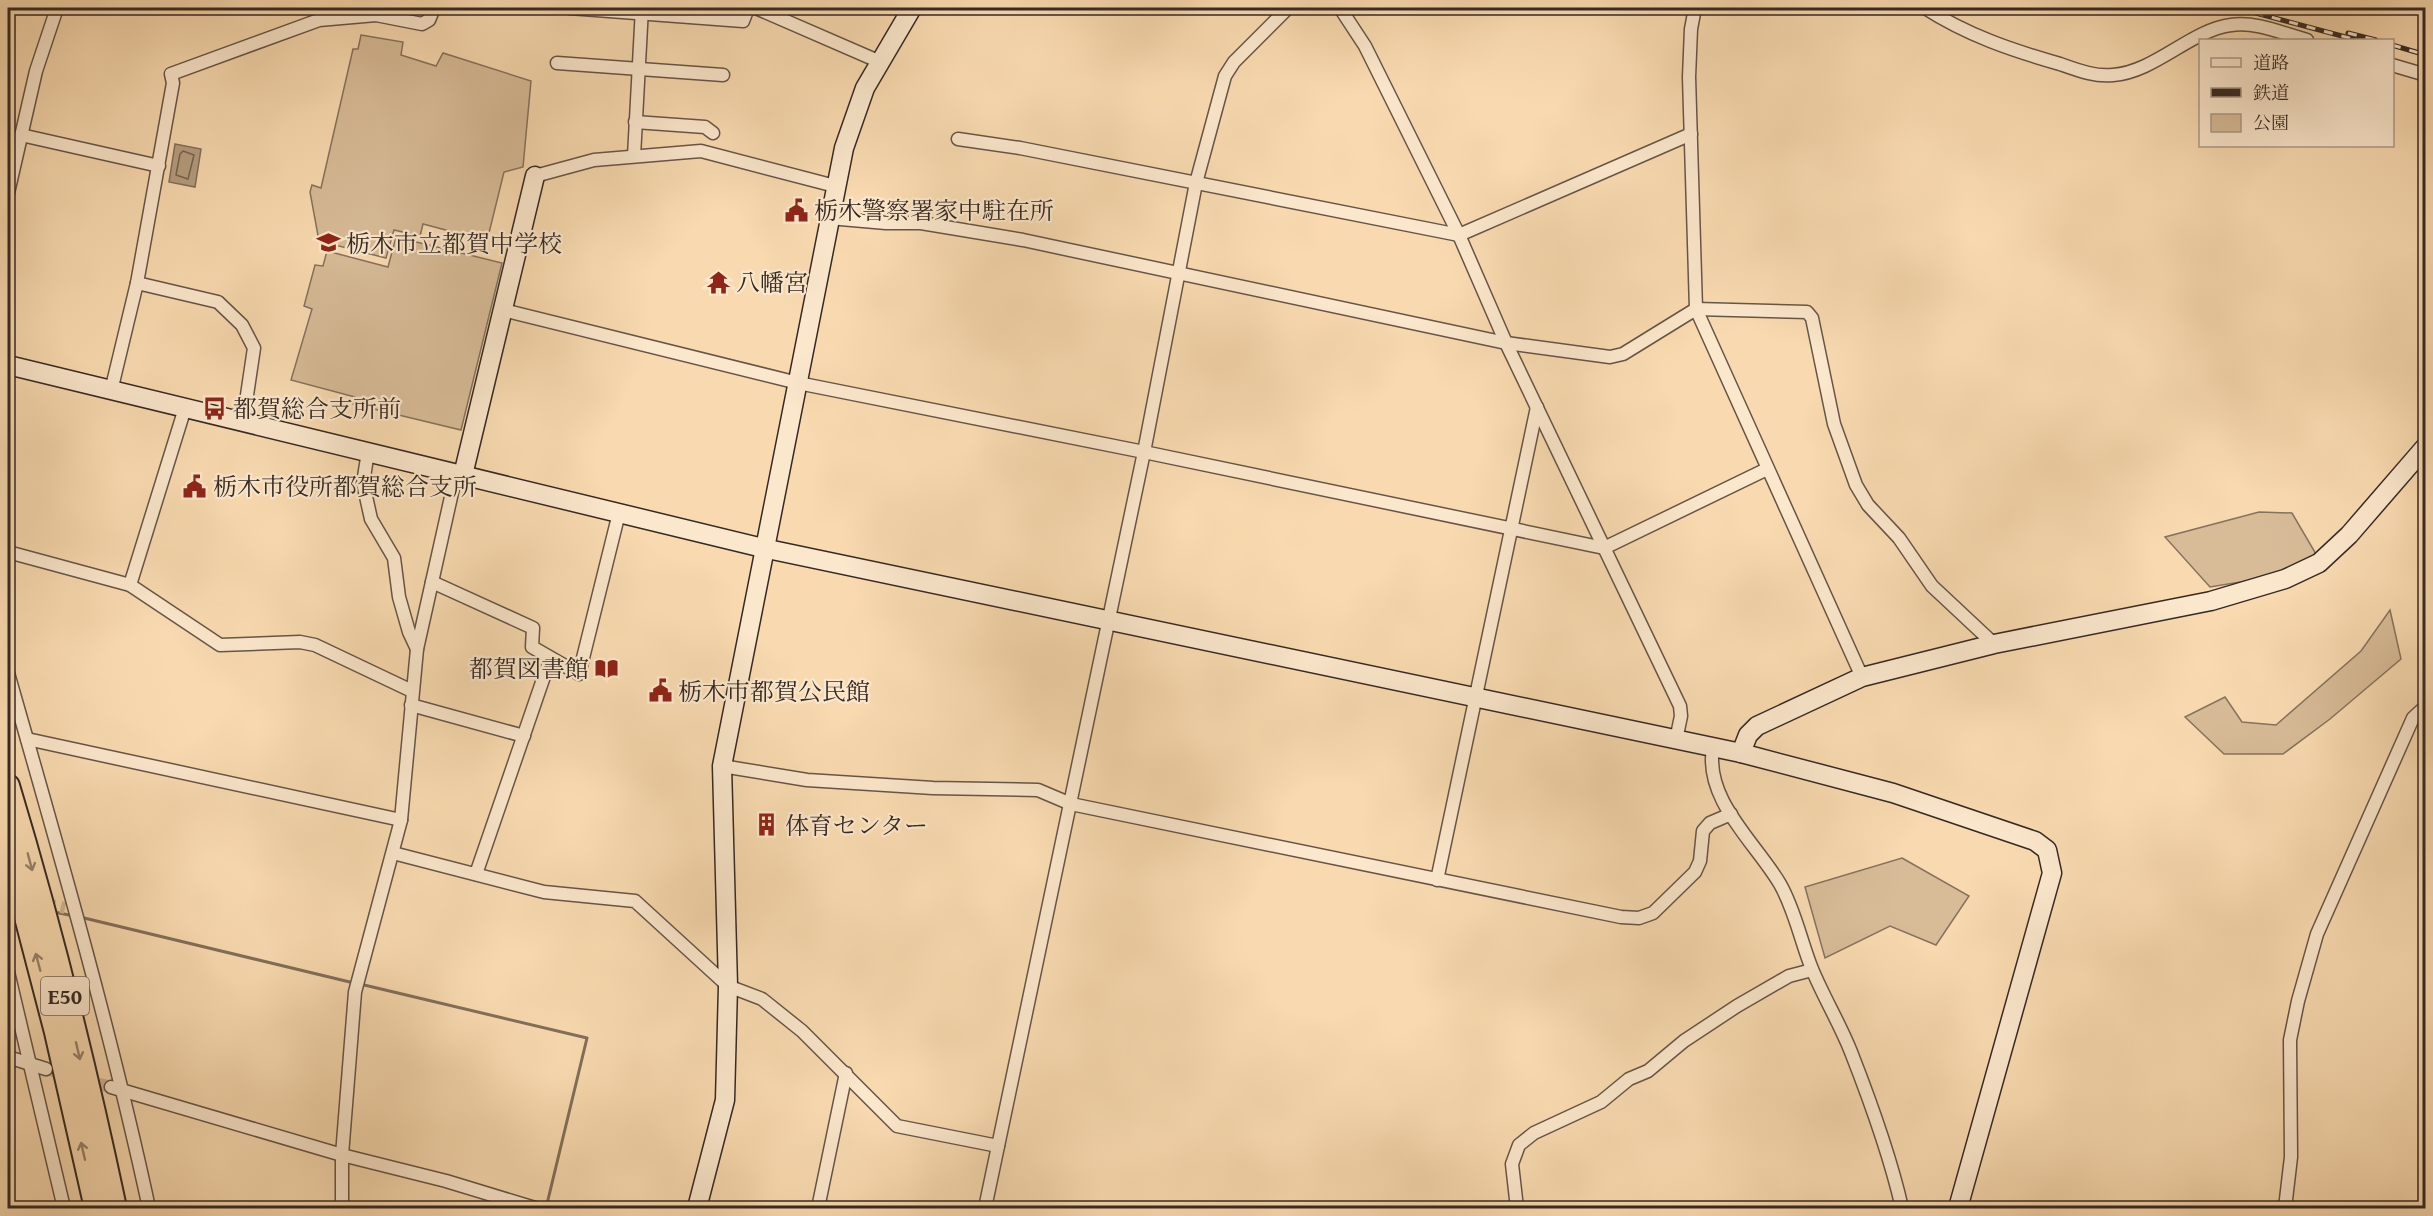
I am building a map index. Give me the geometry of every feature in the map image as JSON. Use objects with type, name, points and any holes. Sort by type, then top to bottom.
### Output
[{"type":"highway","name":"E50","points":[[8,786],[75,1035],[114,1209]]},
{"type":"highway","name":"E50","points":[[8,848],[56,1032],[96,1209]]},
{"type":"street","points":[[8,193],[36,71],[57,8]]},
{"type":"street","points":[[111,391],[137,284],[174,83],[171,74],[320,20],[387,13],[422,24],[429,21],[434,8]]},
{"type":"street","points":[[569,8],[642,10],[743,21],[748,8]]},
{"type":"street","points":[[756,8],[878,61]]},
{"type":"street","points":[[698,1209],[725,1100],[728,986],[722,766],[835,186],[854,115],[878,61],[912,8]]},
{"type":"street","points":[[985,1209],[1144,452],[1196,183],[1225,76],[1234,62],[1288,8]]},
{"type":"street","points":[[1340,8],[1365,46],[1459,235],[1506,343],[1680,706],[1681,716],[1676,740]]},
{"type":"street","points":[[1695,8],[1690,41],[1690,134],[1696,309],[1862,677]]},
{"type":"street","points":[[1925,8],[1956,27],[1989,42],[2096,75],[2115,75],[2133,70],[2199,40]]},
{"type":"street","points":[[634,156],[642,10]]},
{"type":"street","points":[[2201,39],[2231,25],[2254,26],[2303,39]]},
{"type":"street","points":[[557,63],[723,75]]},
{"type":"street","points":[[2394,66],[2426,75]]},
{"type":"street","points":[[635,122],[705,127],[713,133]]},
{"type":"street","points":[[958,139],[1020,148],[1459,235],[1690,134]]},
{"type":"street","points":[[21,135],[159,166]]},
{"type":"street","points":[[342,1209],[342,1155],[355,992],[401,820],[417,649],[453,488],[462,475],[535,176],[594,160],[709,152],[835,186]]},
{"type":"street","points":[[829,218],[921,223],[1178,272],[1506,343],[1610,357],[1623,354],[1696,309],[1808,312],[1812,318],[1837,433],[1856,485],[1868,505],[1899,538],[1932,586],[1994,644]]},
{"type":"street","points":[[137,284],[218,302],[242,325],[254,348],[243,422]]},
{"type":"street","points":[[503,310],[798,383],[1604,548],[1767,469]]},
{"type":"street","points":[[8,365],[763,548],[1741,753],[1866,785],[2036,841],[2051,857],[2053,865],[2050,884],[1958,1209]]},
{"type":"street","points":[[1437,880],[1537,406]]},
{"type":"street","points":[[130,585],[185,408]]},
{"type":"street","points":[[1741,753],[1748,735],[1757,726],[1862,677],[1994,644],[2211,601],[2285,579],[2319,563],[2349,536],[2426,446]]},
{"type":"street","points":[[368,452],[363,483],[371,519],[394,558],[399,597],[409,632],[417,649]]},
{"type":"street","points":[[432,582],[533,628],[532,647],[579,674],[619,513]]},
{"type":"street","points":[[8,552],[130,585],[220,645],[300,642],[315,645],[412,692]]},
{"type":"street","points":[[476,874],[550,659]]},
{"type":"street","points":[[8,673],[78,914],[124,1093],[149,1209]]},
{"type":"street","points":[[411,705],[524,736]]},
{"type":"street","points":[[2285,1209],[2290,1157],[2290,1040],[2317,934],[2413,718],[2426,706]]},
{"type":"street","points":[[27,739],[401,820]]},
{"type":"street","points":[[1713,748],[1711,771],[1731,814],[1780,883],[1812,970],[1851,1051],[1895,1176],[1902,1209]]},
{"type":"street","points":[[722,766],[756,773],[835,783],[933,789],[1038,790],[1071,804],[1437,880],[1622,917],[1639,918],[1653,913],[1695,872],[1700,861],[1703,831],[1710,823],[1731,814]]},
{"type":"street","points":[[393,853],[544,892],[635,901],[728,986],[762,999],[802,1031],[897,1126],[998,1146]]},
{"type":"street","points":[[64,908],[78,914]]},
{"type":"street","points":[[1517,1209],[1512,1164],[1519,1145],[1534,1133],[1601,1102],[1629,1079],[1648,1071],[1684,1041],[1737,1006],[1789,976],[1812,970]]},
{"type":"street","points":[[8,972],[64,1209]]},
{"type":"street","points":[[8,1057],[30,1062],[46,1069]]},
{"type":"street","points":[[818,1209],[846,1073]]},
{"type":"street","points":[[111,1087],[124,1093],[342,1155],[446,1181],[535,1209]]},
{"type":"green space","points":[[361,35],[403,42],[401,55],[436,66],[443,53],[531,81],[523,167],[504,172],[487,241],[423,224],[420,236],[394,230],[386,258],[319,241],[310,192],[312,185],[321,188],[353,49],[358,49]]},
{"type":"green space","points":[[396,237],[502,263],[461,430],[353,404],[355,397],[291,380],[312,309],[304,306],[315,265],[323,266],[327,251],[388,267]]},
{"type":"green space","points":[[2259,512],[2292,513],[2316,554],[2283,575],[2210,587],[2165,537]]},
{"type":"green space","points":[[2390,610],[2401,659],[2330,719],[2283,754],[2224,754],[2185,717],[2225,697],[2242,722],[2276,725],[2361,651]]},
{"type":"green space","points":[[1902,858],[1969,896],[1936,945],[1890,926],[1825,958],[1805,887]]},
{"type":"water","points":[[175,144],[201,149],[195,187],[169,182]]},
{"type":"waterway","points":[[54,912],[74,916]]},
{"type":"waterway","points":[[80,917],[354,983]]},
{"type":"waterway","points":[[360,984],[587,1038],[546,1208]]},
{"type":"tunnel","points":[[8,896],[65,908]]},
{"type":"tunnel","points":[[46,1069],[111,1087]]},
{"type":"railway","points":[[2237,8],[2353,39]]},
{"type":"railway","points":[[2348,33],[2372,39]]},
{"type":"railway","points":[[2394,46],[2426,55]]},
{"type":"place","name":"栃木警察署家中駐在所","points":[[796,210]]},
{"type":"place","name":"栃木市立都賀中学校","points":[[328,243]]},
{"type":"place","name":"八幡宮","points":[[718,282]]},
{"type":"place","name":"都賀総合支所前","points":[[215,408]]},
{"type":"place","name":"栃木市役所都賀総合支所","points":[[195,486]]},
{"type":"place","name":"都賀図書館","points":[[607,668]]},
{"type":"place","name":"栃木市都賀公民館","points":[[660,691]]},
{"type":"place","name":"体育センター","points":[[767,825]]}]
